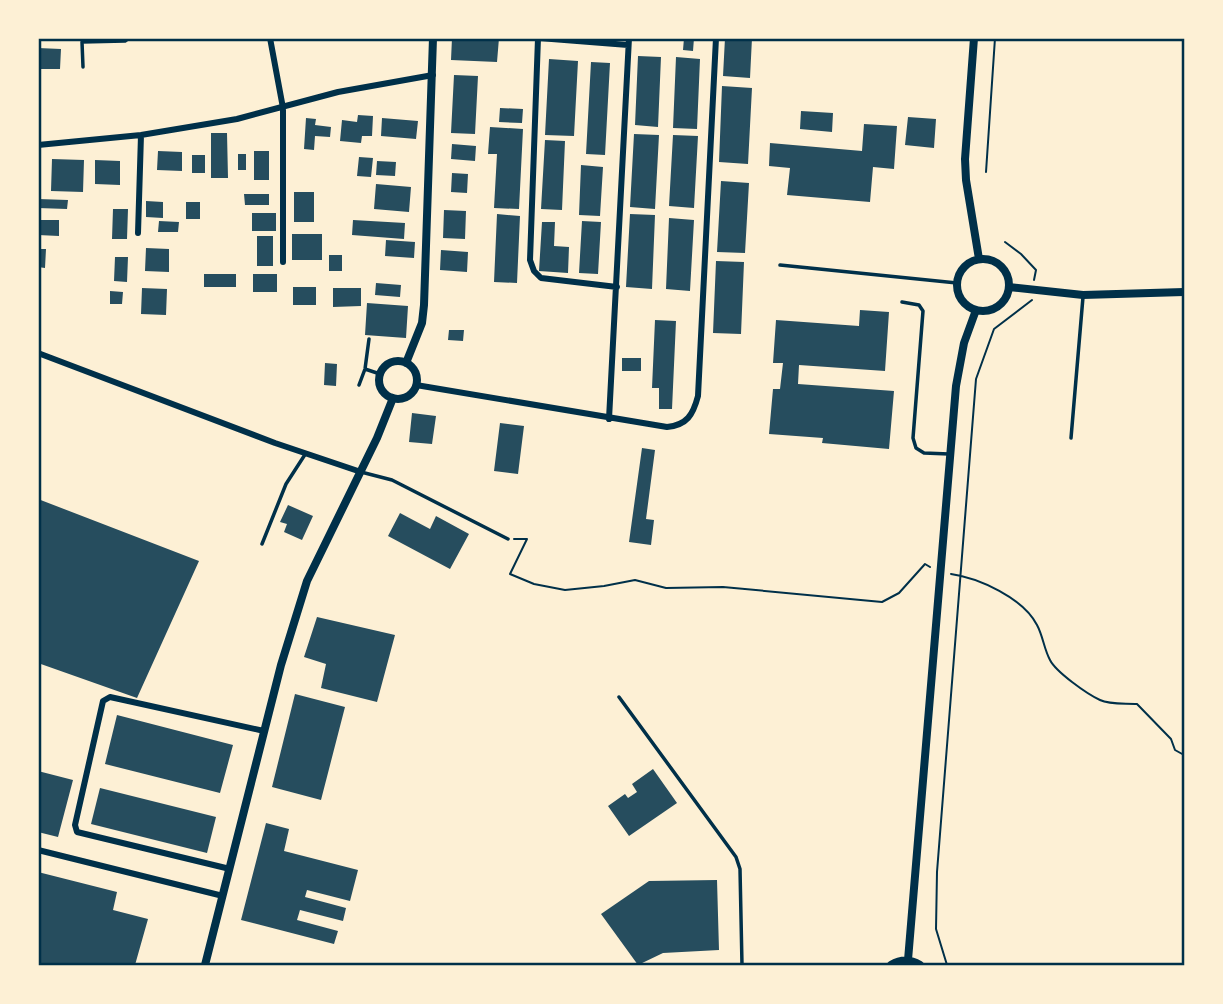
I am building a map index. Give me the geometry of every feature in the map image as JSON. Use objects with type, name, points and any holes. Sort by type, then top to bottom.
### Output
[{"type":"street","points":[[270,38],[283,108],[284,262]]},
{"type":"street","points":[[406,363],[416,343],[424,305],[433,38]]},
{"type":"street","points":[[609,419],[617,287],[629,42],[538,38],[530,260],[534,271],[541,278],[617,287]]},
{"type":"street","points":[[416,385],[667,427],[678,426],[687,421],[694,412],[698,396],[716,38]]},
{"type":"street","points":[[974,38],[966,169],[979,259]]},
{"type":"street","points":[[38,145],[141,135],[283,108],[338,92],[433,75]]},
{"type":"street","points":[[138,233],[141,135]]},
{"type":"street","points":[[979,259],[1000,264],[1006,272],[1009,287],[1007,297],[1000,305],[986,311],[976,310],[963,302],[958,293],[957,283],[963,268],[979,259]]},
{"type":"street","points":[[1009,287],[1083,295],[1185,292]]},
{"type":"street","points":[[908,960],[956,386],[964,343],[976,310]]},
{"type":"street","points":[[38,353],[361,472]]},
{"type":"street","points":[[406,363],[414,370],[416,385],[407,397],[393,398],[383,391],[380,374],[388,364],[406,363]]},
{"type":"street","points":[[205,965],[281,665],[307,581],[361,472],[393,398]]},
{"type":"street","points":[[230,869],[77,832],[75,825],[103,701],[110,696],[264,731]]},
{"type":"street","points":[[38,850],[223,895]]},
{"type":"street","points":[[891,965],[908,960],[920,965]]},
{"type":"lane","points":[[83,67],[82,42],[125,41],[129,38]]},
{"type":"lane","points":[[780,265],[957,283]]},
{"type":"lane","points":[[1071,438],[1083,295]]},
{"type":"lane","points":[[902,302],[919,304],[923,311],[913,438],[916,448],[924,453],[951,454]]},
{"type":"lane","points":[[359,385],[365,369],[369,339]]},
{"type":"lane","points":[[365,369],[380,374]]},
{"type":"lane","points":[[262,544],[286,484],[306,453]]},
{"type":"lane","points":[[361,472],[392,480],[508,540]]},
{"type":"lane","points":[[619,697],[736,857],[740,869],[742,965]]},
{"type":"path","points":[[986,172],[995,38]]},
{"type":"path","points":[[947,965],[936,929],[937,872],[976,379],[995,329],[1020,307],[1032,302],[1035,271],[1021,254],[1005,242]]},
{"type":"path","points":[[508,540],[527,539],[510,574],[534,584],[565,590],[635,580],[666,588],[723,587],[882,602],[899,593],[925,564],[941,572],[960,575],[999,590],[1027,612],[1037,624],[1051,662],[1061,673],[1101,701],[1137,704],[1171,739],[1175,750],[1185,754]]},
{"type":"building","points":[[452,38],[499,38],[497,62],[451,60]]},
{"type":"building","points":[[684,38],[694,38],[693,51],[683,50]]},
{"type":"building","points":[[725,38],[752,38],[750,78],[723,76]]},
{"type":"building","points":[[38,48],[61,49],[60,69],[38,69]]},
{"type":"building","points":[[638,56],[661,57],[658,127],[635,125]]},
{"type":"building","points":[[676,57],[700,59],[697,129],[673,128]]},
{"type":"building","points":[[549,59],[578,61],[574,136],[545,135]]},
{"type":"building","points":[[591,62],[610,63],[605,155],[586,154]]},
{"type":"building","points":[[454,75],[478,76],[475,134],[451,133]]},
{"type":"building","points":[[722,86],[752,88],[748,164],[719,162]]},
{"type":"building","points":[[500,108],[523,109],[522,123],[499,122]]},
{"type":"building","points":[[801,111],[833,113],[832,132],[800,129]]},
{"type":"building","points":[[358,115],[373,116],[372,136],[362,136],[361,143],[340,141],[342,120],[357,122]]},
{"type":"building","points":[[908,117],[936,119],[934,148],[905,145]]},
{"type":"building","points":[[306,118],[316,119],[315,125],[331,127],[330,137],[315,136],[314,150],[304,149]]},
{"type":"building","points":[[382,118],[418,121],[416,139],[381,136]]},
{"type":"building","points":[[864,124],[897,126],[894,169],[873,167],[870,202],[787,195],[790,168],[769,166],[770,143],[862,151]]},
{"type":"building","points":[[490,127],[523,129],[519,209],[494,208],[497,154],[488,154]]},
{"type":"building","points":[[211,133],[227,133],[228,178],[211,178]]},
{"type":"building","points":[[634,134],[659,135],[655,209],[630,207]]},
{"type":"building","points":[[673,135],[698,136],[694,208],[669,206]]},
{"type":"building","points":[[545,140],[565,141],[562,210],[541,209]]},
{"type":"building","points":[[452,144],[476,146],[475,161],[451,159]]},
{"type":"building","points":[[158,151],[182,152],[182,171],[157,170]]},
{"type":"building","points":[[254,151],[269,151],[269,180],[254,180]]},
{"type":"building","points":[[238,154],[246,154],[246,170],[238,170]]},
{"type":"building","points":[[192,155],[205,155],[205,173],[192,173]]},
{"type":"building","points":[[359,157],[373,158],[371,177],[357,176]]},
{"type":"building","points":[[52,159],[84,160],[83,192],[51,191]]},
{"type":"building","points":[[95,160],[120,161],[120,185],[95,184]]},
{"type":"building","points":[[377,161],[396,162],[395,176],[376,175]]},
{"type":"building","points":[[581,165],[603,167],[600,216],[579,215]]},
{"type":"building","points":[[452,173],[468,174],[467,193],[451,192]]},
{"type":"building","points":[[721,181],[749,183],[745,253],[717,252]]},
{"type":"building","points":[[376,184],[411,187],[409,212],[374,209]]},
{"type":"building","points":[[294,192],[314,192],[314,222],[294,222]]},
{"type":"building","points":[[244,194],[269,194],[269,205],[245,205]]},
{"type":"building","points":[[38,199],[68,200],[67,209],[38,208]]},
{"type":"building","points":[[146,201],[163,202],[163,218],[146,217]]},
{"type":"building","points":[[186,202],[200,202],[200,219],[186,219]]},
{"type":"building","points":[[113,209],[128,209],[127,239],[112,239]]},
{"type":"building","points":[[444,210],[466,211],[465,239],[443,238]]},
{"type":"building","points":[[252,213],[276,213],[276,231],[252,231]]},
{"type":"building","points":[[497,214],[520,216],[517,283],[494,282]]},
{"type":"building","points":[[630,214],[655,215],[652,289],[626,287]]},
{"type":"building","points":[[669,218],[694,220],[690,291],[666,289]]},
{"type":"building","points":[[38,220],[59,220],[59,236],[38,235]]},
{"type":"building","points":[[353,220],[405,223],[404,239],[352,235]]},
{"type":"building","points":[[159,221],[179,222],[178,232],[158,232]]},
{"type":"building","points":[[582,221],[601,222],[598,274],[579,273]]},
{"type":"building","points":[[542,222],[555,222],[554,246],[569,247],[568,273],[539,271]]},
{"type":"building","points":[[292,234],[322,234],[322,260],[292,260]]},
{"type":"building","points":[[257,236],[273,236],[273,266],[257,266]]},
{"type":"building","points":[[386,240],[415,242],[414,258],[385,256]]},
{"type":"building","points":[[146,248],[169,249],[169,272],[145,271]]},
{"type":"building","points":[[38,249],[46,249],[45,268],[38,267]]},
{"type":"building","points":[[441,250],[468,252],[467,272],[440,270]]},
{"type":"building","points":[[329,255],[342,255],[342,271],[329,271]]},
{"type":"building","points":[[115,257],[128,257],[127,282],[114,281]]},
{"type":"building","points":[[716,261],[744,262],[741,334],[713,333]]},
{"type":"building","points":[[204,274],[236,274],[236,287],[204,287]]},
{"type":"building","points":[[253,274],[277,274],[277,292],[253,292]]},
{"type":"building","points":[[376,283],[401,285],[400,297],[375,295]]},
{"type":"building","points":[[293,287],[316,287],[316,305],[293,305]]},
{"type":"building","points":[[142,288],[167,289],[166,315],[141,314]]},
{"type":"building","points":[[333,288],[361,288],[361,306],[333,307]]},
{"type":"building","points":[[110,291],[123,292],[122,304],[110,304]]},
{"type":"building","points":[[367,303],[408,306],[406,338],[365,335]]},
{"type":"building","points":[[860,310],[889,312],[885,371],[799,365],[798,384],[894,391],[889,449],[822,443],[823,438],[769,434],[773,389],[780,389],[783,363],[773,363],[776,320],[859,326]]},
{"type":"building","points":[[655,320],[676,321],[672,409],[659,409],[659,388],[652,388]]},
{"type":"building","points":[[449,330],[464,330],[463,341],[448,340]]},
{"type":"building","points":[[622,358],[641,358],[641,371],[622,371]]},
{"type":"building","points":[[325,363],[337,364],[336,386],[324,385]]},
{"type":"building","points":[[412,413],[436,416],[432,444],[409,442]]},
{"type":"building","points":[[500,423],[524,426],[518,474],[494,471]]},
{"type":"building","points":[[642,448],[655,450],[646,519],[654,520],[651,545],[629,542]]},
{"type":"building","points":[[38,499],[199,561],[137,698],[38,663]]},
{"type":"building","points":[[288,505],[313,516],[302,540],[284,532],[287,524],[280,522]]},
{"type":"building","points":[[400,513],[430,529],[436,516],[469,534],[450,569],[388,536]]},
{"type":"building","points":[[317,617],[395,635],[377,702],[321,688],[326,664],[304,657]]},
{"type":"building","points":[[295,694],[345,707],[321,800],[272,787]]},
{"type":"building","points":[[117,715],[233,745],[220,793],[105,764]]},
{"type":"building","points":[[653,769],[677,803],[629,836],[608,806],[625,794],[628,798],[637,792],[632,784]]},
{"type":"building","points":[[38,771],[73,780],[58,837],[38,832]]},
{"type":"building","points":[[100,788],[216,817],[207,853],[91,824]]},
{"type":"building","points":[[266,823],[289,829],[284,851],[358,870],[350,901],[307,890],[305,897],[346,908],[343,921],[300,910],[297,920],[338,931],[334,944],[241,920]]},
{"type":"building","points":[[38,872],[117,892],[113,910],[148,919],[135,965],[38,965]]},
{"type":"building","points":[[717,880],[719,950],[663,953],[638,965],[601,914],[649,881]]}]
